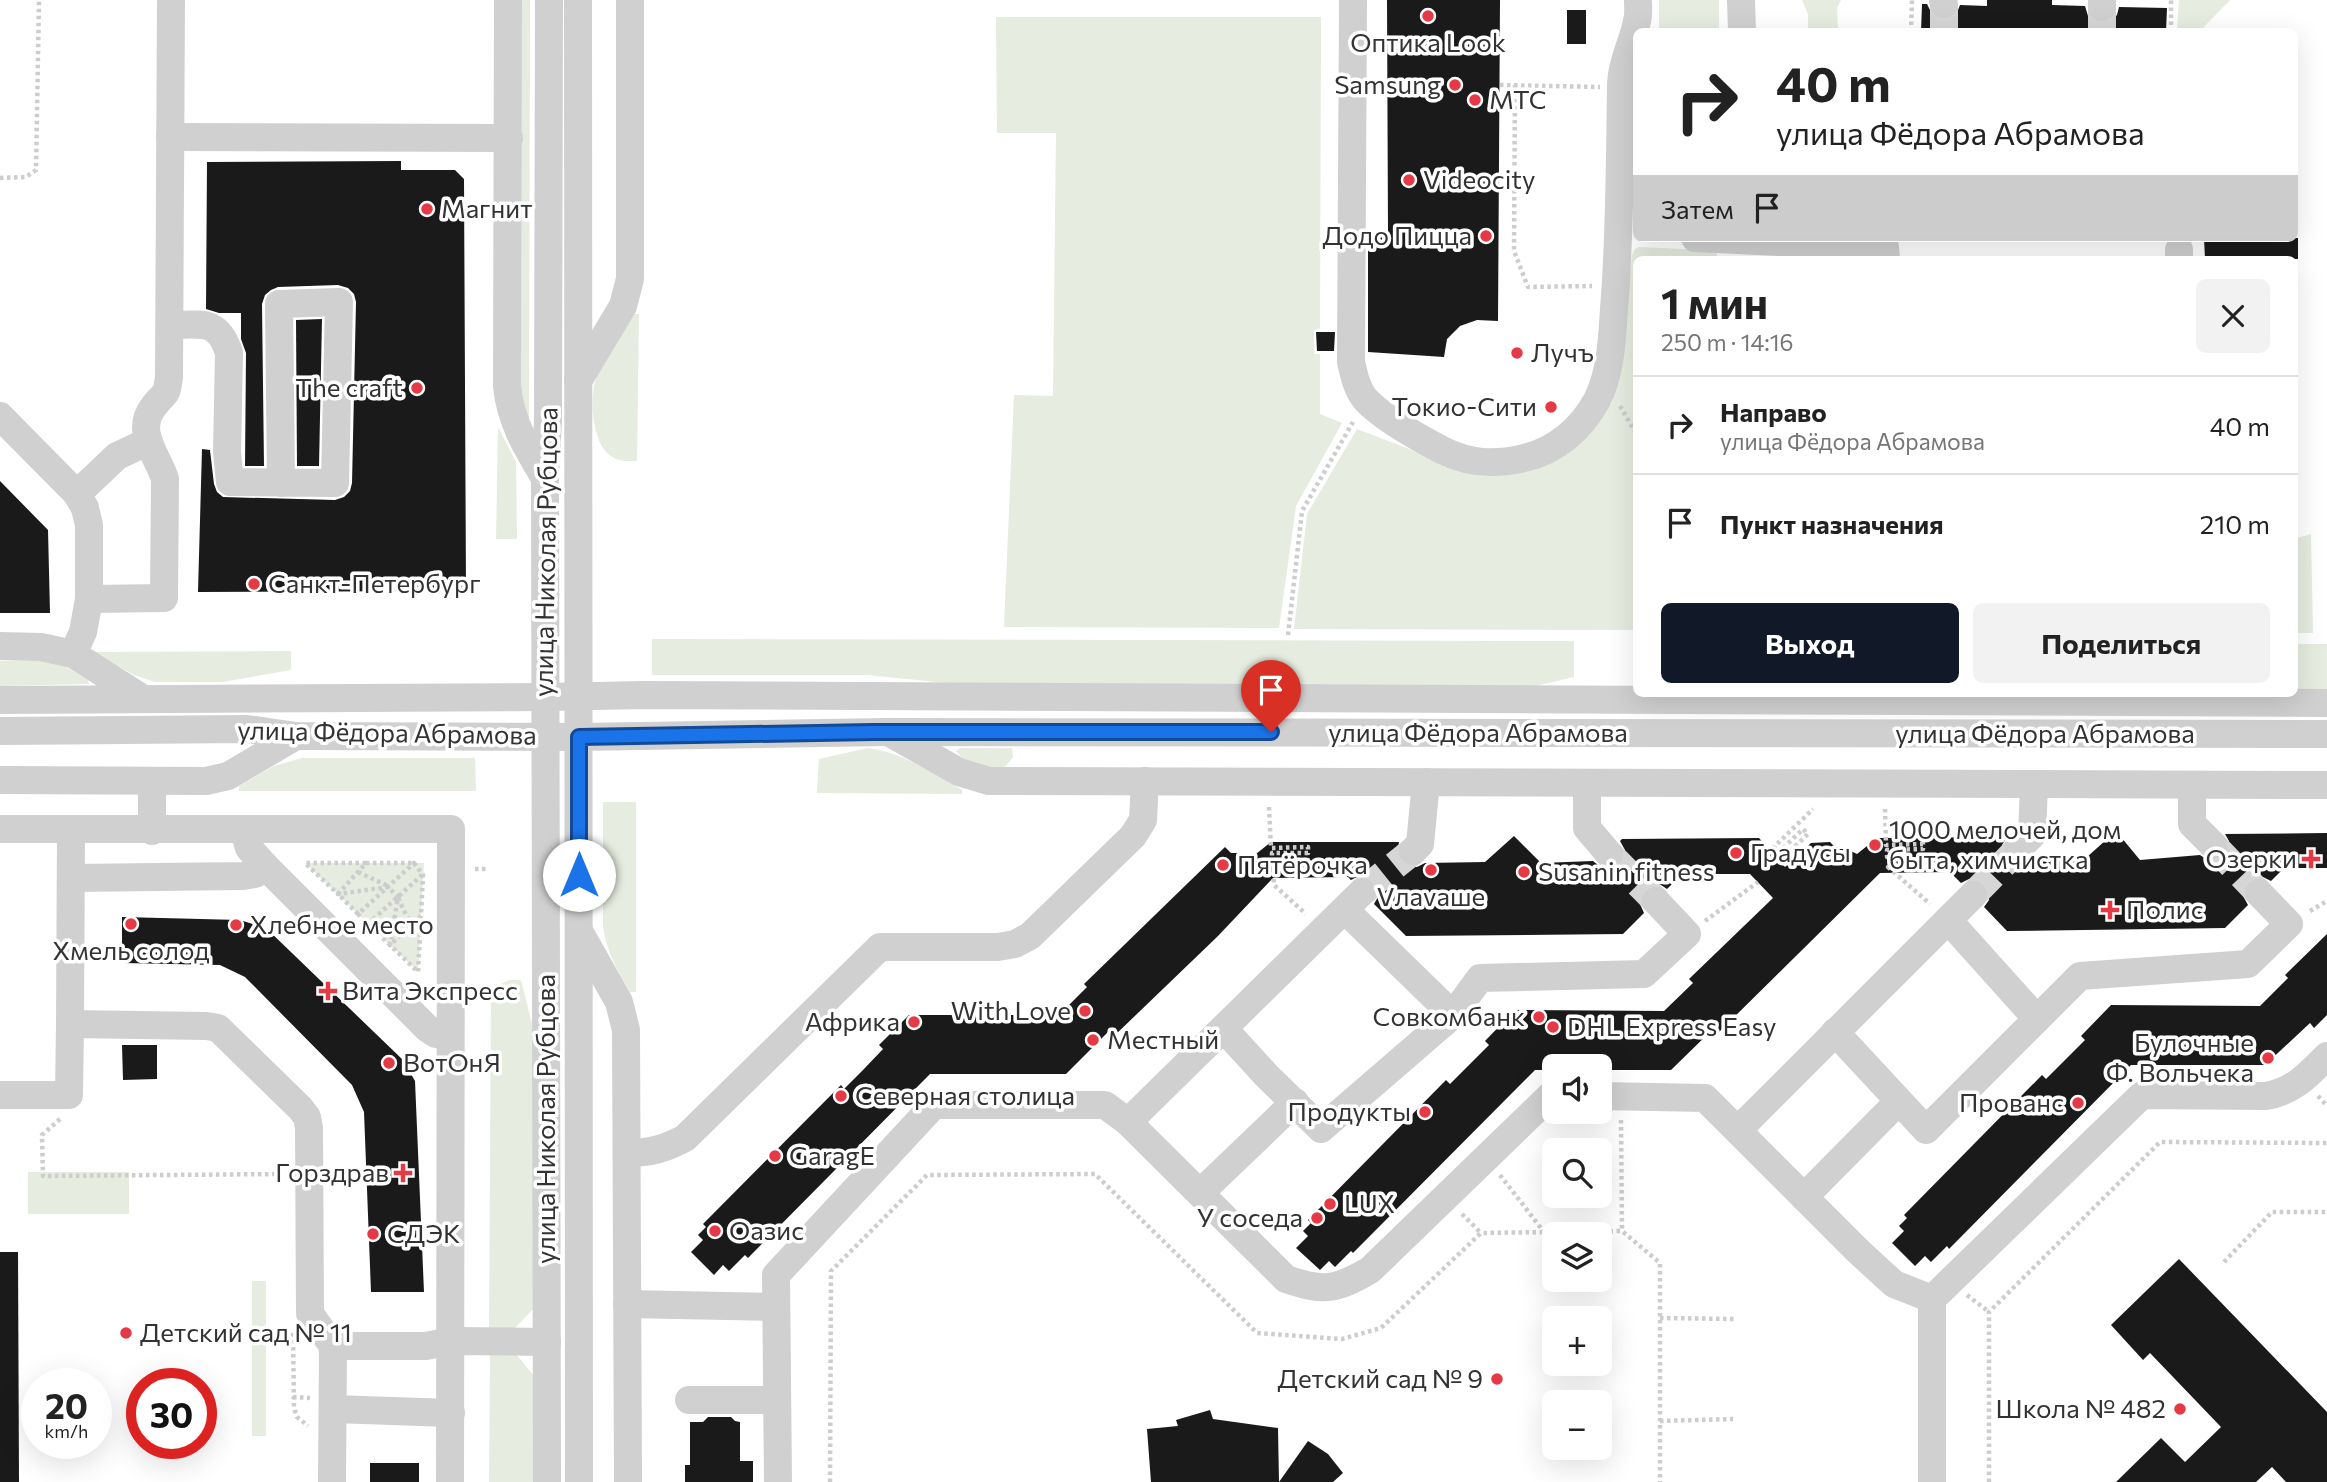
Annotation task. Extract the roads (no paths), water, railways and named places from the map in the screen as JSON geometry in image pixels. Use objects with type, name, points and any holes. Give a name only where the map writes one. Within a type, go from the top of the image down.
[{"type":"street","points":[[89,599],[164,598],[165,479],[159,461],[147,442],[145,421],[154,405],[167,394],[169,377],[171,0]]},
{"type":"street","points":[[508,0],[509,402],[526,446],[545,478]]},
{"type":"street","name":"улица Николая Рубцова","points":[[547,1482],[545,478],[548,421],[549,0]]},
{"type":"street","name":"улица Николая Рубцова","points":[[578,0],[579,1482]]},
{"type":"street","points":[[579,381],[623,306],[630,279],[631,0]]},
{"type":"street","points":[[1353,0],[1351,362],[1355,381],[1366,400],[1385,416],[1441,449],[1461,458],[1485,463],[1508,462],[1551,448],[1571,434],[1598,398],[1611,348],[1615,286],[1628,234],[1621,87],[1622,68],[1633,35]]},
{"type":"street","points":[[1635,28],[1638,0]]},
{"type":"street","points":[[1741,0],[1742,28]]},
{"type":"street","points":[[170,137],[509,138]]},
{"type":"street","points":[[1725,242],[1762,247],[1885,247],[1886,256]]},
{"type":"street","points":[[170,325],[215,328],[224,339],[229,353],[227,452],[230,482],[281,483],[335,483],[339,302],[279,304],[281,483]]},
{"type":"street","points":[[0,416],[77,494],[85,508],[89,525],[89,599],[83,632],[73,654]]},
{"type":"street","points":[[77,494],[117,456],[147,442]]},
{"type":"street","points":[[0,646],[41,647],[73,654],[142,698]]},
{"type":"street","name":"улица Фёдора Абрамова","points":[[0,700],[658,695],[1818,698],[2327,703]]},
{"type":"street","points":[[1818,698],[1818,733]]},
{"type":"street","name":"улица Фёдора Абрамова","points":[[0,731],[247,729],[296,736],[579,737],[887,732],[2327,734]]},
{"type":"street","points":[[887,732],[959,772],[989,780],[2327,785]]},
{"type":"street","points":[[0,780],[206,781],[228,776],[296,736]]},
{"type":"street","points":[[152,781],[152,831]]},
{"type":"street","points":[[627,1153],[646,1153],[667,1148],[685,1138],[880,947],[998,947],[1015,944],[1030,936],[1133,836],[1143,820],[1145,781]]},
{"type":"street","points":[[1413,851],[1420,844],[1426,782]]},
{"type":"street","points":[[1587,783],[1587,828],[1609,854]]},
{"type":"street","points":[[2018,849],[2032,835],[2034,785]]},
{"type":"street","points":[[2192,785],[2192,824],[2213,845]]},
{"type":"street","points":[[0,829],[451,829],[450,1482]]},
{"type":"street","points":[[0,1095],[69,1095],[71,830]]},
{"type":"street","points":[[244,830],[249,848],[265,866],[427,1028],[436,1034],[449,1035]]},
{"type":"street","points":[[71,878],[243,876],[255,874],[265,866]]},
{"type":"street","points":[[1835,1032],[1926,1130],[2080,976],[2248,964],[2289,923],[2259,893]]},
{"type":"street","points":[[1738,1130],[1973,895]]},
{"type":"street","points":[[1128,1122],[1354,901],[1452,1015]]},
{"type":"street","points":[[1224,1029],[1321,1129],[1452,1015],[1480,978],[1644,974],[1687,934],[1656,901]]},
{"type":"street","points":[[1948,920],[2037,1019]]},
{"type":"street","points":[[578,930],[619,1002],[626,1030],[628,1482]]},
{"type":"street","points":[[70,1024],[218,1028],[307,1117],[310,1314],[333,1346],[332,1482]]},
{"type":"street","points":[[1932,1482],[1932,1299],[2142,1095],[2266,1096],[2284,1093],[2303,1080],[2327,1056]]},
{"type":"street","points":[[1612,1096],[1706,1098],[1894,1284],[1932,1299]]},
{"type":"street","points":[[1200,1194],[1295,1102]]},
{"type":"street","points":[[1804,1197],[1898,1102]]},
{"type":"street","points":[[778,1482],[776,1275],[934,1105],[1105,1105],[1128,1122],[1286,1279],[1312,1288],[1343,1286],[1370,1270],[1542,1104]]},
{"type":"street","points":[[627,1304],[776,1307]]},
{"type":"street","points":[[333,1346],[426,1346],[450,1340],[547,1342]]},
{"type":"street","points":[[689,1400],[777,1400]]},
{"type":"street","points":[[333,1409],[451,1413]]},
{"type":"tunnel","points":[[1944,4],[1944,28]]},
{"type":"tunnel","points":[[2102,7],[2102,28]]},
{"type":"tunnel","points":[[2213,845],[2259,893]]},
{"type":"tunnel","points":[[1973,895],[2018,849]]},
{"type":"tunnel","points":[[1362,892],[1413,851]]},
{"type":"tunnel","points":[[1609,854],[1656,901]]},
{"type":"place","name":"Оптика Look","points":[[1428,16]]},
{"type":"place","name":"Samsung","points":[[1455,85]]},
{"type":"place","name":"МТС","points":[[1475,100]]},
{"type":"place","name":"Videocity","points":[[1409,180]]},
{"type":"place","name":"Магнит","points":[[427,209]]},
{"type":"place","name":"Додо Пицца","points":[[1486,236]]},
{"type":"place","name":"Лучъ","points":[[1517,353]]},
{"type":"place","name":"The craft","points":[[417,388]]},
{"type":"place","name":"Токио-Сити","points":[[1551,407]]},
{"type":"place","name":"Санкт-Петербург","points":[[254,584]]},
{"type":"place","name":"1000 мелочей, дом быта, химчистка","points":[[1875,845]]},
{"type":"place","name":"Градусы","points":[[1736,853]]},
{"type":"place","name":"Озерки","points":[[2311,859]]},
{"type":"place","name":"Пятёрочка","points":[[1223,865]]},
{"type":"place","name":"Vлаvаше","points":[[1431,870]]},
{"type":"place","name":"Susanin fitness","points":[[1524,872]]},
{"type":"place","name":"Полис","points":[[2110,910]]},
{"type":"place","name":"Хмель солод","points":[[131,924]]},
{"type":"place","name":"Хлебное место","points":[[236,925]]},
{"type":"place","name":"Вита Экспресс","points":[[328,991]]},
{"type":"place","name":"With Love","points":[[1085,1011]]},
{"type":"place","name":"Совкомбанк","points":[[1539,1017]]},
{"type":"place","name":"Африка","points":[[914,1022]]},
{"type":"place","name":"DHL Express Easy","points":[[1553,1027]]},
{"type":"place","name":"Местный","points":[[1093,1040]]},
{"type":"place","name":"Булочные Ф. Вольчека","points":[[2268,1058]]},
{"type":"place","name":"ВотОнЯ","points":[[389,1063]]},
{"type":"place","name":"Северная столица","points":[[841,1096]]},
{"type":"place","name":"Прованс","points":[[2078,1103]]},
{"type":"place","name":"Продукты","points":[[1425,1112]]},
{"type":"place","name":"GaragE","points":[[775,1156]]},
{"type":"place","name":"Горздрав","points":[[403,1173]]},
{"type":"place","name":"LUX","points":[[1330,1204]]},
{"type":"place","name":"У соседа","points":[[1317,1218]]},
{"type":"place","name":"Оазис","points":[[715,1231]]},
{"type":"place","name":"СДЭК","points":[[373,1234]]},
{"type":"place","name":"Детский сад № 11","points":[[126,1333]]},
{"type":"place","name":"Детский сад № 9","points":[[1497,1379]]},
{"type":"place","name":"Школа № 482","points":[[2180,1409]]}]
